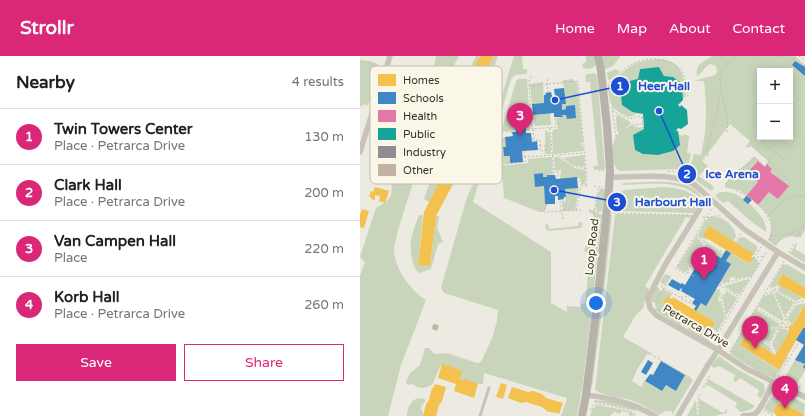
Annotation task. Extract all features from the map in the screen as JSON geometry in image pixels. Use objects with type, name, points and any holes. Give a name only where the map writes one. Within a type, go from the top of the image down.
[{"type":"street","points":[[387,66],[390,56]]},
{"type":"street","name":"Loop Road","points":[[585,414],[599,286],[607,174],[607,126],[598,56]]},
{"type":"street","points":[[360,152],[370,120]]},
{"type":"street","points":[[607,174],[675,177],[686,180],[695,185],[744,229],[805,268]]},
{"type":"street","name":"Petrarca Drive","points":[[709,198],[696,215],[655,283],[648,298],[650,308],[656,314],[684,328],[748,369],[805,397]]},
{"type":"street","points":[[678,416],[778,252]]},
{"type":"street","points":[[743,416],[753,415],[758,411],[773,382]]},
{"type":"street","points":[[586,395],[618,400],[655,416]]},
{"type":"lane","points":[[480,416],[489,388]]},
{"type":"path","points":[[719,56],[729,64]]},
{"type":"path","points":[[708,156],[707,151],[719,102],[721,77],[725,68],[732,60],[739,56]]},
{"type":"path","points":[[780,56],[790,63],[796,56]]},
{"type":"path","points":[[799,56],[805,61]]},
{"type":"path","points":[[607,83],[616,78],[627,67],[641,60],[668,58],[682,70],[686,79],[688,98]]},
{"type":"path","points":[[531,76],[529,86],[533,140],[540,140],[540,156]]},
{"type":"path","points":[[547,79],[548,92]]},
{"type":"path","points":[[529,86],[574,80],[578,81],[587,181],[586,186],[581,186],[576,211]]},
{"type":"path","points":[[720,88],[728,126],[727,132]]},
{"type":"path","points":[[610,104],[616,113],[630,119],[637,116],[643,117],[644,124],[632,125],[616,136]]},
{"type":"path","points":[[613,109],[616,131],[614,143]]},
{"type":"path","points":[[520,110],[531,110]]},
{"type":"path","points":[[614,117],[616,113]]},
{"type":"path","points":[[533,128],[556,127],[555,117]]},
{"type":"path","points":[[550,128],[554,172],[558,172],[558,179]]},
{"type":"path","points":[[502,130],[514,132]]},
{"type":"path","points":[[763,140],[762,141],[783,159],[787,154]]},
{"type":"path","points":[[540,146],[545,146],[545,151],[540,151]]},
{"type":"path","points":[[502,166],[525,164],[524,151]]},
{"type":"path","points":[[768,240],[772,229],[768,216],[739,190],[726,187],[725,185],[737,171],[744,167],[754,157],[764,166],[776,152]]},
{"type":"path","points":[[525,157],[585,153]]},
{"type":"path","points":[[558,156],[573,166],[586,169]]},
{"type":"path","points":[[767,162],[790,181]]},
{"type":"path","points":[[614,166],[618,170],[622,171]]},
{"type":"path","points":[[594,169],[607,174]]},
{"type":"path","points":[[668,171],[675,171],[681,174]]},
{"type":"path","points":[[594,186],[605,187]]},
{"type":"path","points":[[594,210],[599,186]]},
{"type":"path","points":[[768,216],[784,201],[795,195],[805,196]]},
{"type":"path","points":[[563,200],[560,201],[563,220]]},
{"type":"path","points":[[547,204],[544,212],[582,210]]},
{"type":"path","points":[[695,277],[676,268],[712,207]]},
{"type":"path","points":[[589,210],[602,212]]},
{"type":"path","points":[[609,213],[693,215]]},
{"type":"path","points":[[700,216],[706,218],[712,215],[723,217]]},
{"type":"path","points":[[797,237],[805,223]]},
{"type":"path","points":[[770,236],[791,234],[803,227]]},
{"type":"path","points":[[735,242],[741,233]]},
{"type":"path","points":[[695,235],[724,253]]},
{"type":"path","points":[[687,272],[708,238]]},
{"type":"path","points":[[788,253],[794,242]]},
{"type":"path","points":[[762,247],[753,258],[764,256]]},
{"type":"path","points":[[704,336],[710,338],[713,337],[720,330],[767,250]]},
{"type":"path","points":[[758,257],[760,263]]},
{"type":"path","points":[[694,260],[700,263]]},
{"type":"path","points":[[762,370],[731,351],[784,260]]},
{"type":"path","points":[[655,306],[671,276]]},
{"type":"path","points":[[718,285],[752,276]]},
{"type":"path","points":[[655,283],[696,307]]},
{"type":"path","points":[[763,297],[774,290],[778,284]]},
{"type":"path","points":[[718,285],[740,297]]},
{"type":"path","points":[[718,285],[726,320]]},
{"type":"path","points":[[769,286],[796,302],[805,300]]},
{"type":"path","points":[[774,290],[790,327]]},
{"type":"path","points":[[680,297],[690,296]]},
{"type":"path","points":[[689,303],[693,298]]},
{"type":"path","points":[[769,344],[796,302]]},
{"type":"path","points":[[657,308],[674,318]]},
{"type":"path","points":[[756,308],[790,327]]},
{"type":"path","points":[[684,328],[690,320]]},
{"type":"path","points":[[747,338],[750,333],[748,321]]},
{"type":"path","points":[[682,323],[684,328]]},
{"type":"path","points":[[710,326],[713,337],[718,341]]},
{"type":"path","points":[[745,330],[790,327]]},
{"type":"path","points":[[684,328],[690,328]]},
{"type":"path","points":[[743,329],[769,344],[775,355]]},
{"type":"path","points":[[778,377],[800,342]]},
{"type":"path","points":[[729,345],[733,347]]},
{"type":"path","points":[[650,354],[694,380]]},
{"type":"path","points":[[719,366],[723,359]]},
{"type":"path","points":[[767,372],[785,379],[805,391]]},
{"type":"path","points":[[703,388],[710,375]]},
{"type":"path","points":[[781,405],[786,392]]},
{"type":"path","points":[[698,416],[698,402],[700,394]]},
{"type":"path","points":[[771,395],[782,402]]},
{"type":"path","points":[[585,414],[592,406],[597,404],[621,408],[636,413]]},
{"type":"path","points":[[762,409],[773,416],[775,414]]},
{"type":"green space","points":[[436,56],[459,56],[454,66],[433,66]]},
{"type":"green space","points":[[476,56],[480,56],[475,66],[471,66]]},
{"type":"green space","points":[[494,56],[498,56],[494,66],[489,66]]},
{"type":"green space","points":[[514,56],[522,56],[523,69],[527,69],[527,72],[526,74],[515,75],[511,79],[502,110],[502,95]]},
{"type":"green space","points":[[586,56],[594,56],[596,64],[593,68],[583,68],[582,64],[586,62]]},
{"type":"green space","points":[[602,56],[620,57],[613,66],[604,70]]},
{"type":"green space","points":[[712,56],[794,56],[805,65],[805,230],[801,237],[793,236],[784,238],[776,246],[768,240],[771,230],[770,221],[766,213],[758,205],[769,192],[788,186],[770,172],[772,169],[767,164],[768,161],[751,146],[747,148],[746,146],[750,141],[730,124],[702,161],[708,166],[699,176],[713,186],[714,189],[711,191],[687,176],[694,154],[701,155],[705,127],[706,100],[704,81],[697,80],[715,75],[717,72],[716,66],[710,64],[697,76],[698,68],[703,62]]},
{"type":"green space","points":[[659,59],[667,60],[673,63],[681,71],[685,82],[686,97],[683,98],[682,82],[673,77],[664,76],[659,67],[640,69],[638,79],[629,81],[620,89],[622,105],[631,112],[638,113],[629,117],[614,108],[610,101],[608,84],[628,68],[639,62]]},
{"type":"green space","points":[[360,60],[370,61],[378,64],[378,66],[370,66],[370,102],[367,106],[364,104],[360,107]]},
{"type":"green space","points":[[616,69],[620,72],[615,78],[608,80],[607,72]]},
{"type":"green space","points":[[595,73],[597,75],[605,169],[603,170],[594,169],[593,166],[598,166],[590,82],[586,82],[585,76],[587,74]]},
{"type":"green space","points":[[519,79],[527,79],[529,108],[514,111],[516,130],[504,131],[502,129],[516,81]]},
{"type":"green space","points":[[573,79],[577,82],[583,142],[581,143],[584,151],[553,154],[552,133],[554,129],[558,129],[556,118],[566,115],[567,119],[576,118],[575,105],[566,106],[566,109],[562,110],[562,104],[566,104],[563,80]]},
{"type":"green space","points":[[543,82],[544,103],[532,104],[530,84]]},
{"type":"green space","points":[[528,112],[530,131],[526,131],[525,113]]},
{"type":"green space","points":[[550,113],[551,125],[535,126],[533,115]]},
{"type":"green space","points":[[617,115],[629,121],[631,124],[619,133],[617,131]]},
{"type":"green space","points":[[632,125],[639,128],[644,126],[644,129],[633,135],[635,150],[647,154],[664,153],[675,149],[679,145],[678,134],[689,136],[687,153],[691,154],[686,173],[675,169],[622,171],[618,169],[612,156],[614,140],[618,134]]},
{"type":"green space","points":[[545,130],[550,133],[551,154],[545,154]]},
{"type":"green space","points":[[505,137],[506,147],[503,147],[504,156],[510,156],[511,163],[523,163],[502,165],[502,139]]},
{"type":"green space","points":[[584,155],[585,167],[573,165],[563,158]]},
{"type":"green space","points":[[552,157],[553,174],[543,177],[543,173],[534,174],[535,187],[544,186],[545,204],[547,204],[544,212],[540,212],[504,198],[502,166],[525,164],[528,163],[528,159]]},
{"type":"green space","points":[[554,157],[558,157],[575,168],[585,170],[585,184],[581,185],[580,178],[560,179],[561,170],[555,171]]},
{"type":"green space","points":[[754,157],[759,160],[747,173],[758,182],[747,195],[739,190],[726,187],[726,182]]},
{"type":"green space","points":[[665,182],[677,183],[695,190],[701,196],[700,198],[683,187],[673,185],[653,183],[622,185],[623,183]]},
{"type":"green space","points":[[392,184],[413,184],[398,230],[394,255],[396,263],[404,278],[420,296],[426,300],[401,365],[388,416],[360,416],[360,276],[365,262],[360,257],[376,208],[390,198]]},
{"type":"green space","points":[[429,184],[439,184],[429,202],[424,199]]},
{"type":"green space","points":[[473,184],[478,184],[473,202],[551,252],[551,303],[567,312],[567,306],[581,307],[581,304],[585,303],[590,255],[584,251],[586,245],[590,246],[593,239],[594,230],[593,214],[589,212],[594,211],[602,215],[582,389],[577,416],[561,416],[567,398],[484,373],[483,384],[470,384],[461,380],[460,370],[441,365],[432,385],[423,388],[417,387],[413,384],[408,385],[406,382],[410,373],[420,365],[425,348],[429,348],[434,354],[447,353],[477,363],[481,362],[492,338],[497,321],[498,310],[444,293],[441,288],[467,197]]},
{"type":"green space","points":[[579,187],[575,210],[563,211],[562,202],[566,201],[565,189]]},
{"type":"green space","points":[[663,187],[684,190],[701,201],[694,213],[616,211],[617,199],[624,190]]},
{"type":"green space","points":[[601,188],[605,190],[602,210],[600,212],[596,210],[596,204],[597,196]]},
{"type":"green space","points":[[720,192],[729,192],[745,200],[756,210],[764,221],[766,232],[753,223],[728,201],[723,203],[716,197],[716,195]]},
{"type":"green space","points":[[610,214],[612,215],[604,292],[601,292]]},
{"type":"green space","points":[[616,214],[693,215],[691,218],[686,217],[645,286],[649,289],[643,308],[635,316],[623,337],[651,353],[650,355],[647,354],[632,381],[641,387],[644,381],[662,391],[666,385],[676,391],[685,375],[693,380],[672,415],[672,411],[665,411],[659,415],[631,400],[608,395],[595,390]]},
{"type":"green space","points":[[419,215],[423,215],[418,265],[430,266],[436,216],[439,216],[437,228],[443,242],[438,244],[431,269],[419,273],[415,269],[413,263],[411,247],[412,237]]},
{"type":"green space","points":[[710,217],[723,219],[733,228],[736,236],[733,241],[704,239],[697,236],[705,221]]},
{"type":"green space","points":[[579,222],[583,223],[581,228],[548,231],[545,225],[548,224],[549,229],[578,226]]},
{"type":"green space","points":[[696,237],[703,243],[686,272],[684,272],[677,267]]},
{"type":"green space","points":[[744,237],[757,246],[754,254],[736,243],[739,238]]},
{"type":"green space","points":[[706,243],[723,254],[720,258],[706,250],[699,261],[697,259]]},
{"type":"green space","points":[[796,243],[795,249],[805,255],[805,263],[790,254]]},
{"type":"green space","points":[[731,253],[747,263],[749,261],[751,263],[754,258],[757,259],[759,264],[752,276],[735,279],[734,277],[729,278],[730,281],[723,283],[720,282],[731,265],[726,261]]},
{"type":"green space","points":[[783,264],[786,264],[805,275],[805,288],[783,274],[775,287],[773,288],[770,286]]},
{"type":"green space","points":[[665,274],[671,276],[665,285],[660,282]]},
{"type":"green space","points":[[748,279],[749,280],[738,295],[724,286]]},
{"type":"green space","points":[[780,285],[802,298],[796,301],[778,291]]},
{"type":"green space","points":[[657,286],[661,292],[663,289],[672,294],[670,298],[667,296],[663,303],[708,330],[709,332],[704,336],[711,342],[706,341],[653,309],[657,308],[655,306],[656,302],[650,302],[651,296]]},
{"type":"green space","points":[[716,289],[719,291],[719,302],[721,302],[725,318],[717,332],[712,328],[715,324],[713,321],[696,311],[701,303]]},
{"type":"green space","points":[[726,291],[737,299],[726,316],[722,295],[725,294]]},
{"type":"green space","points":[[776,292],[794,303],[785,316],[775,293]]},
{"type":"green space","points":[[773,293],[784,319],[782,321],[758,306],[763,297]]},
{"type":"green space","points":[[601,295],[604,295],[592,387],[590,385]]},
{"type":"green space","points":[[805,303],[793,325],[787,319],[796,305]]},
{"type":"green space","points":[[755,309],[780,324],[779,327],[751,329],[749,320]]},
{"type":"green space","points":[[777,329],[770,342],[752,331]]},
{"type":"green space","points":[[780,329],[786,329],[789,332],[777,352],[775,351],[772,343]]},
{"type":"green space","points":[[741,333],[747,333],[740,345],[778,370],[787,356],[788,357],[776,376],[777,379],[760,373],[730,354]]},
{"type":"green space","points":[[750,335],[769,346],[772,353],[748,338]]},
{"type":"green space","points":[[719,356],[737,369],[764,384],[765,391],[761,398],[757,396],[759,390],[740,378],[736,382],[733,381],[735,375],[719,366],[714,368],[711,365]]},
{"type":"green space","points":[[795,360],[805,364],[803,367],[805,371],[796,385],[791,386],[784,382],[787,381],[785,377]]},
{"type":"green space","points":[[709,379],[755,406],[750,410],[741,412],[735,407],[737,403],[708,385],[704,388]]},
{"type":"green space","points":[[775,389],[785,393],[782,400],[772,395]]},
{"type":"green space","points":[[787,394],[805,404],[804,415],[783,402]]},
{"type":"green space","points":[[771,397],[779,402],[772,414],[764,408]]},
{"type":"green space","points":[[418,398],[425,399],[425,402],[421,408],[424,416],[407,416],[410,405]]},
{"type":"green space","points":[[699,399],[723,413],[727,409],[727,413],[714,416],[699,416]]},
{"type":"green space","points":[[595,400],[623,404],[633,408],[636,411],[603,403],[595,403]]},
{"type":"green space","points":[[696,400],[697,416],[687,416]]},
{"type":"green space","points":[[598,405],[619,409],[636,415],[629,416],[629,413],[622,411],[620,414],[614,412],[610,416],[590,416],[592,409]]},
{"type":"shaded area","points":[[785,316],[791,324],[788,331],[786,329],[777,329]]},
{"type":"shaded area","points":[[688,319],[690,320],[688,330],[680,325]]},
{"type":"building: Homes","points":[[480,56],[494,56],[489,66],[475,66]]},
{"type":"building: Homes","points":[[438,184],[453,184],[436,216],[430,266],[418,265],[424,212]]},
{"type":"building: Homes","points":[[375,187],[389,191],[385,203],[379,201],[380,196],[375,195],[375,200],[369,197],[371,191],[373,192]]},
{"type":"building: Homes","points":[[362,209],[369,211],[364,228],[360,227],[360,215]]},
{"type":"building: Homes","points":[[709,226],[754,254],[751,257],[754,258],[751,263],[749,261],[748,263],[703,236]]},
{"type":"building: Homes","points":[[783,274],[805,288],[805,299],[777,284]]},
{"type":"building: Homes","points":[[667,296],[672,299],[673,297],[713,321],[715,324],[712,328],[710,326],[708,330],[663,303]]},
{"type":"building: Homes","points":[[805,304],[805,325],[779,370],[740,345],[745,336],[775,355],[789,332],[788,331],[791,324],[793,325]]},
{"type":"building: Homes","points":[[442,364],[462,371],[460,379],[478,384],[474,398],[454,391],[456,384],[438,378]]},
{"type":"building: Homes","points":[[501,383],[507,385],[503,399],[496,397]]},
{"type":"building: Homes","points":[[435,384],[446,387],[442,401],[439,405],[436,416],[423,416],[432,388]]},
{"type":"building: Homes","points":[[512,387],[528,392],[533,391],[542,394],[546,398],[563,403],[559,414],[546,411],[542,407],[526,402],[521,403],[508,398]]},
{"type":"building: Homes","points":[[778,403],[783,405],[784,403],[804,416],[777,416],[773,412]]},
{"type":"building: Schools","points":[[795,61],[805,67],[805,76],[792,65]]},
{"type":"building: Schools","points":[[564,88],[566,104],[562,104],[562,110],[566,109],[566,106],[575,105],[576,118],[567,119],[566,115],[562,115],[563,117],[554,117],[554,113],[533,115],[532,104],[544,103],[545,93],[551,92],[552,96],[555,96],[554,89]]},
{"type":"building: Schools","points":[[525,110],[526,133],[531,133],[532,142],[537,141],[538,150],[522,151],[523,162],[510,163],[510,156],[504,156],[503,147],[506,147],[505,137],[513,136],[512,132],[516,132],[514,111]]},
{"type":"building: Schools","points":[[543,173],[543,177],[547,177],[547,175],[555,175],[556,179],[577,177],[578,188],[565,189],[566,197],[564,197],[564,199],[558,200],[558,196],[555,196],[555,204],[545,204],[544,186],[535,187],[534,174]]},
{"type":"building: Schools","points":[[747,195],[752,200],[748,204],[743,200]]},
{"type":"building: Schools","points":[[706,250],[721,258],[726,250],[731,253],[726,261],[731,264],[706,306],[701,303],[696,311],[694,309],[696,306],[692,303],[695,299],[681,291],[681,288],[679,291],[668,285],[672,279],[685,285]]},
{"type":"building: Schools","points":[[804,327],[805,364],[795,360],[804,345],[796,340]]},
{"type":"building: Schools","points":[[648,360],[653,363],[646,375],[641,372]]},
{"type":"building: Schools","points":[[661,361],[685,375],[676,391],[666,385],[662,391],[645,381],[650,374],[653,375]]},
{"type":"building: Health","points":[[758,161],[765,167],[767,164],[772,169],[770,172],[789,186],[778,199],[769,192],[758,205],[747,195],[758,182],[747,173]]},
{"type":"building: Public","points":[[659,67],[664,76],[673,77],[682,83],[683,100],[678,105],[680,107],[681,105],[687,110],[688,124],[681,129],[678,128],[676,131],[678,131],[680,145],[673,151],[658,155],[643,154],[635,150],[633,135],[644,129],[643,114],[632,112],[622,105],[620,89],[629,81],[638,79],[640,69]]},
{"type":"building: Other","points":[[433,324],[439,325],[437,331],[432,329]]},
{"type":"place","name":"Heer Hall","points":[[555,100]]},
{"type":"place","name":"Ice Arena","points":[[659,111]]},
{"type":"place","name":"Van Campen Hall","points":[[520,136]]},
{"type":"place","name":"Harbourt Hall","points":[[554,190]]},
{"type":"place","name":"Twin Towers Center","points":[[704,280]]},
{"type":"place","name":"Clark Hall","points":[[755,349]]},
{"type":"place","name":"Korb Hall","points":[[785,409]]}]
